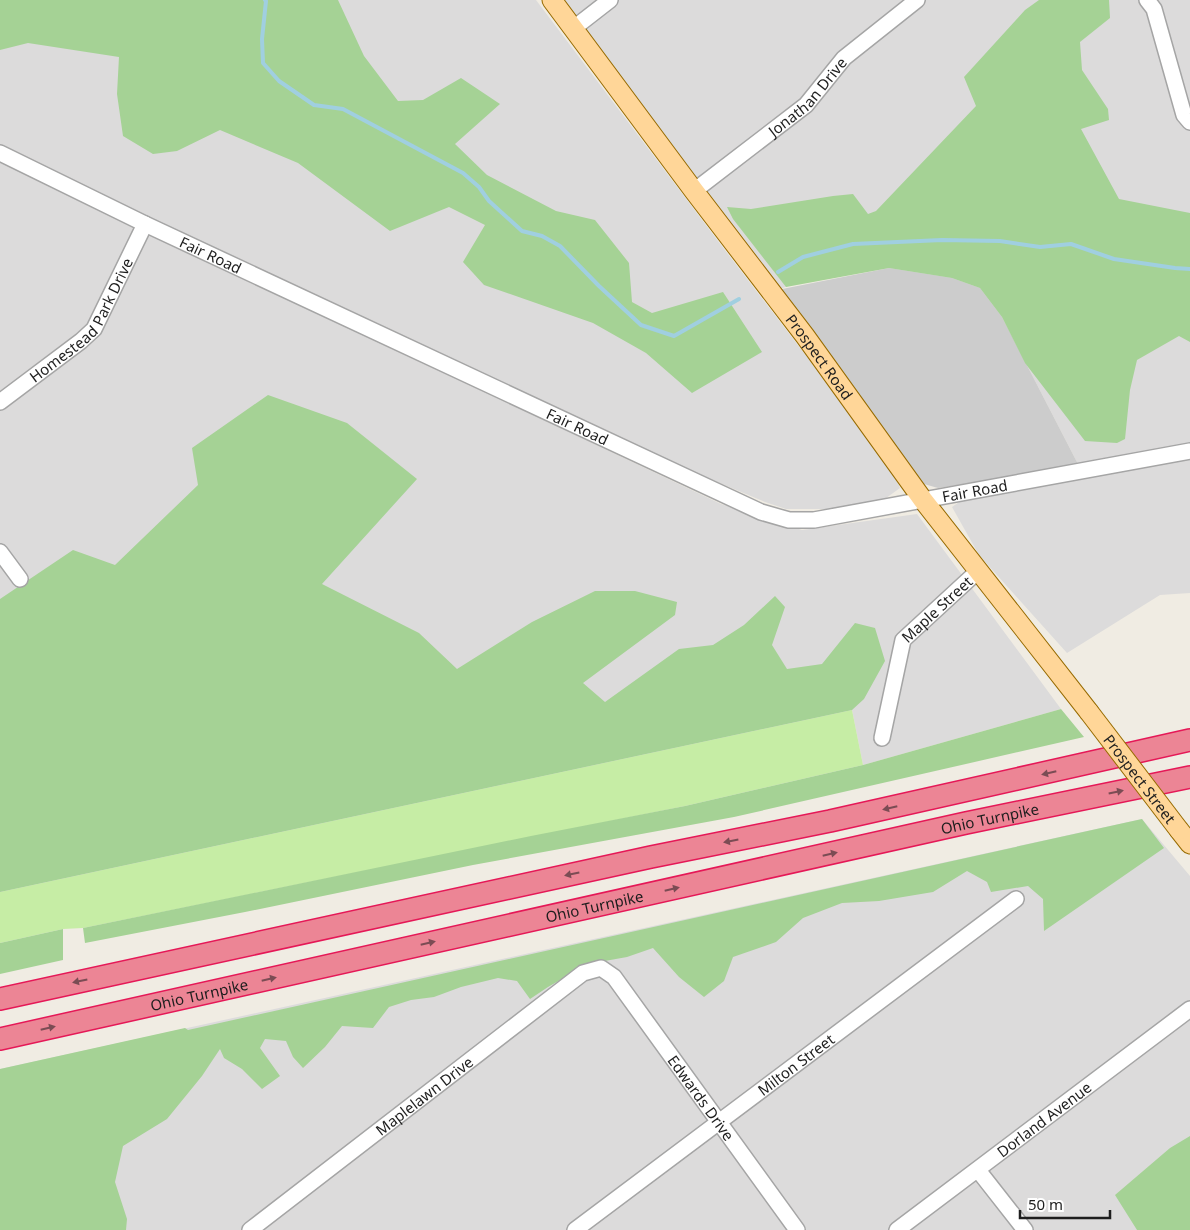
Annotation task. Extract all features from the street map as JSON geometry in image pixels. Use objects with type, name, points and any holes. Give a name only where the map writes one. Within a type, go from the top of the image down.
[{"type":"highway","points":[[0,999],[651,857],[830,821],[1190,740]]},
{"type":"highway","name":"Ohio Turnpike","points":[[0,1039],[956,826],[1190,777]]},
{"type":"main road","name":"Prospect Road","points":[[552,0],[805,336],[923,500],[1089,712]]},
{"type":"main road","name":"Prospect Street","points":[[1089,712],[1185,837]]},
{"type":"street","points":[[574,28],[610,0]]},
{"type":"street","name":"Jonathan Drive","points":[[694,191],[806,105],[844,58],[917,0]]},
{"type":"street","points":[[1147,0],[1154,9],[1184,115],[1190,122]]},
{"type":"street","name":"Fair Road","points":[[0,153],[145,224],[761,512],[789,520],[814,520],[1190,450]]},
{"type":"street","name":"Homestead Park Drive","points":[[0,402],[81,341],[94,329],[145,224]]},
{"type":"street","points":[[0,552],[20,579]]},
{"type":"street","name":"Maple Street","points":[[882,738],[903,640],[978,571]]},
{"type":"street","name":"Milton Street","points":[[575,1230],[1016,899]]},
{"type":"street","name":"Edwards Drive","points":[[601,968],[614,977],[797,1230]]},
{"type":"street","name":"Maplelawn Drive","points":[[250,1230],[583,973],[601,968]]},
{"type":"street","name":"Dorland Avenue","points":[[896,1230],[1190,1010]]},
{"type":"street","points":[[978,1170],[1025,1230]]},
{"type":"shaded area","points":[[0,0],[536,0],[850,413],[894,473],[900,488],[882,501],[849,509],[786,509],[765,502],[674,464],[0,147]]},
{"type":"shaded area","points":[[559,0],[1190,0],[1190,445],[1079,466],[1002,317],[889,268],[794,284],[777,290]]},
{"type":"shaded area","points":[[0,162],[721,504],[802,530],[917,514],[1061,709],[863,765],[852,710],[0,892]]},
{"type":"shaded area","points":[[889,268],[952,278],[980,288],[1002,317],[1079,466],[938,488],[924,484],[833,361],[777,290]]},
{"type":"shaded area","points":[[1190,457],[1190,593],[1160,595],[1067,653],[979,555],[952,507],[965,498]]},
{"type":"shaded area","points":[[1142,819],[1190,876],[1190,1230],[0,1230],[0,1069]]},
{"type":"green space","points":[[0,0],[338,0],[364,56],[398,101],[423,100],[461,78],[500,104],[455,144],[487,175],[556,211],[595,220],[629,263],[632,302],[652,313],[723,292],[762,352],[692,393],[646,353],[593,323],[484,285],[463,262],[485,225],[449,207],[390,231],[298,163],[220,130],[177,151],[153,154],[123,136],[117,94],[119,57],[28,43],[0,50]]},
{"type":"green space","points":[[1039,0],[1109,0],[1110,18],[1080,42],[1082,70],[1108,109],[1109,120],[1081,129],[1119,199],[1190,213],[1190,342],[1179,336],[1137,360],[1130,390],[1125,439],[1117,443],[1085,441],[1025,363],[1002,317],[980,288],[952,278],[889,268],[786,287],[733,219],[727,207],[751,209],[853,194],[868,214],[876,211],[976,106],[964,77],[1025,10]]},
{"type":"green space","points":[[268,395],[347,423],[417,479],[322,584],[419,633],[457,669],[532,622],[595,591],[635,591],[677,602],[675,615],[583,683],[605,702],[679,649],[713,645],[744,625],[775,596],[785,607],[772,645],[787,669],[822,664],[855,623],[875,628],[885,661],[864,699],[852,710],[0,892],[0,599],[73,550],[115,565],[198,485],[192,448]]},
{"type":"green space","points":[[1061,709],[1084,737],[734,817],[473,865],[85,943],[83,928],[685,806],[863,765]]},
{"type":"green space","points":[[852,710],[863,765],[685,806],[83,928],[63,929],[0,943],[0,892]]},
{"type":"green space","points":[[1142,819],[1164,848],[1044,931],[1043,899],[1028,886],[991,892],[987,882],[967,871],[933,892],[879,901],[842,903],[803,918],[776,942],[733,957],[724,981],[704,997],[679,977],[653,948],[627,957],[588,964],[530,999],[517,981],[498,978],[461,987],[434,997],[411,1000],[389,1007],[373,1028],[342,1026],[325,1047],[303,1068],[293,1057],[286,1041],[265,1039],[260,1048],[280,1076],[262,1089],[242,1069],[224,1058],[220,1049],[202,1076],[167,1119],[123,1146],[115,1182],[127,1219],[126,1230],[0,1230],[0,1069],[185,1028],[188,1030]]},
{"type":"green space","points":[[63,929],[63,960],[0,974],[0,943]]},
{"type":"green space","points":[[1190,1136],[1190,1230],[1137,1230],[1115,1195],[1170,1148]]},
{"type":"waterway","points":[[265,0],[262,39],[263,63],[279,81],[314,105],[343,109],[463,173],[479,187],[489,201],[522,231],[542,236],[560,246],[641,325],[674,336],[739,299]]},
{"type":"waterway","points":[[778,272],[803,257],[853,244],[942,240],[1000,241],[1040,247],[1071,244],[1114,259],[1190,269]]}]
